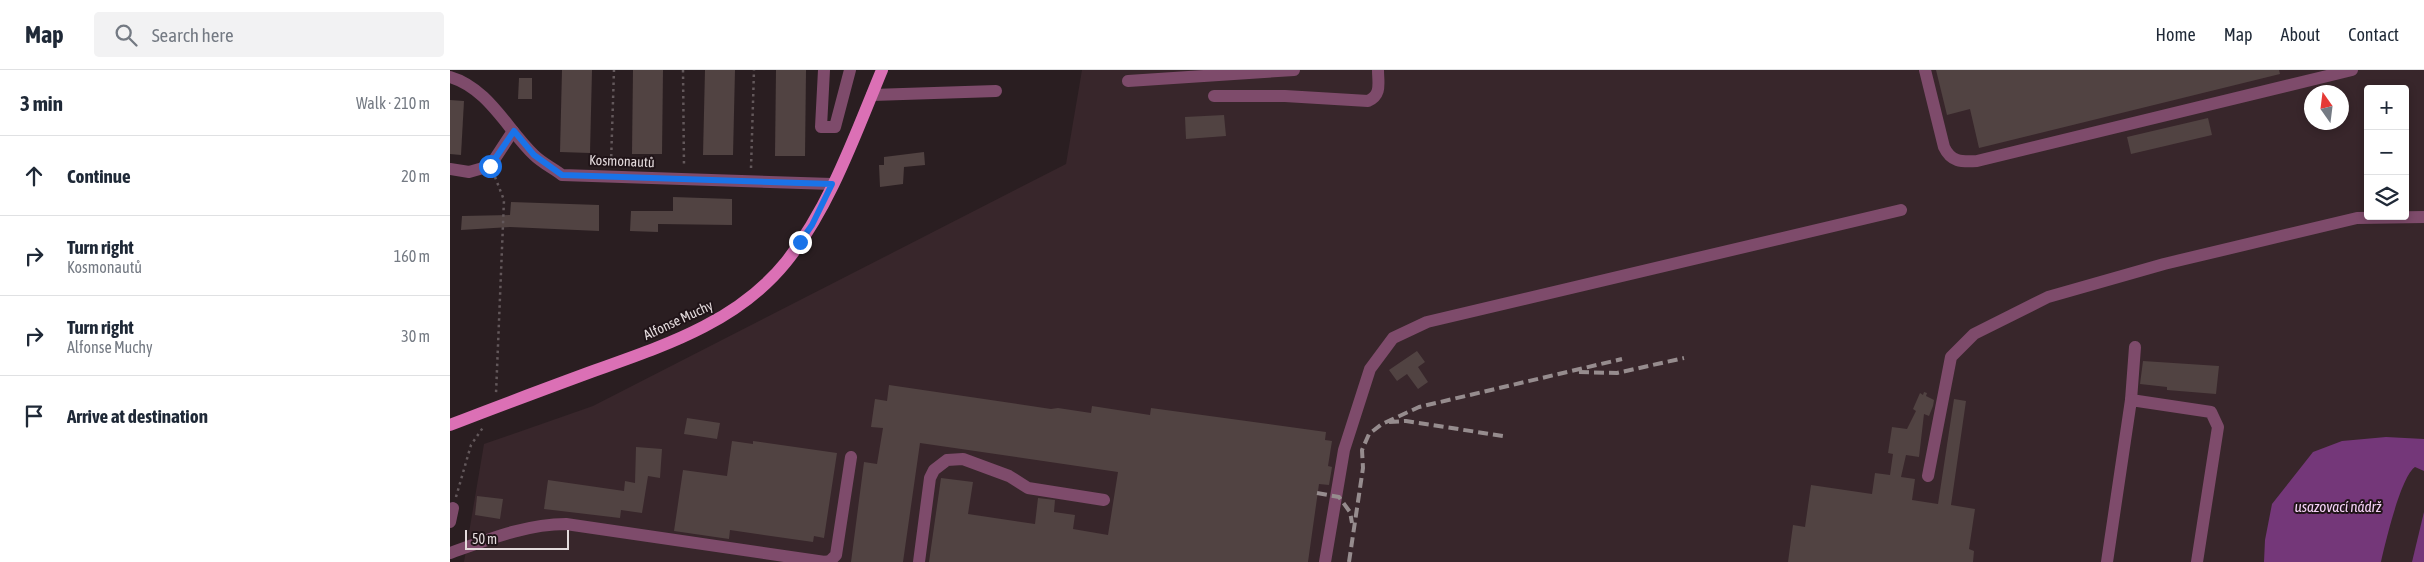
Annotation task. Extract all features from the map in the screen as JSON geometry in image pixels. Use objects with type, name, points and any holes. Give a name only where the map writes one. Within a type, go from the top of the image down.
[{"type":"main road","name":"Alfonse Muchy","points":[[450,425],[697,332],[740,306],[762,288],[786,262],[812,225],[882,70]]},
{"type":"street","points":[[824,70],[821,127],[835,127],[850,70]]},
{"type":"street","points":[[1128,81],[1234,72],[1294,70]]},
{"type":"street","points":[[1214,96],[1285,96],[1368,101],[1375,98],[1379,92],[1378,70]]},
{"type":"street","points":[[1925,70],[1944,147],[1948,157],[1958,162],[1977,161],[2352,70]]},
{"type":"street","name":"Kosmonautů","points":[[450,76],[459,79],[489,102],[534,155],[562,175],[832,184]]},
{"type":"street","points":[[872,95],[996,91]]},
{"type":"street","points":[[450,169],[469,172],[490,166],[514,131]]},
{"type":"street","points":[[1325,562],[1344,450],[1370,369],[1393,338],[1427,322],[1901,210]]},
{"type":"street","points":[[1928,476],[1951,357],[1974,334],[2048,297],[2164,264],[2357,218],[2424,217]]},
{"type":"street","points":[[2107,562],[2131,400],[2135,347]]},
{"type":"street","points":[[2131,400],[2211,412],[2218,426],[2197,562]]},
{"type":"street","points":[[450,553],[543,525],[566,524],[807,561],[830,561],[836,555],[852,457]]},
{"type":"street","points":[[919,562],[930,478],[934,470],[947,460],[963,459],[1009,476],[1021,485],[1036,490],[1104,500]]},
{"type":"street","points":[[450,522],[453,508]]},
{"type":"path","points":[[611,176],[614,70]]},
{"type":"path","points":[[683,70],[684,178]]},
{"type":"path","points":[[751,180],[754,70]]},
{"type":"path","points":[[490,166],[504,200],[496,397],[499,406]]},
{"type":"path","points":[[453,508],[471,445],[485,424]]},
{"type":"shaded area","points":[[1082,70],[2424,70],[2424,562],[464,562],[484,444],[593,406],[1066,164]]},
{"type":"water","name":"usazovací nádrž","points":[[2386,437],[2424,439],[2424,471],[2415,467],[2404,483],[2394,511],[2381,562],[2264,562],[2265,540],[2272,504],[2313,452],[2342,441]]},
{"type":"water","name":"usazovací nádrž","points":[[2424,512],[2424,562],[2412,562]]},
{"type":"building","points":[[562,70],[592,70],[590,153],[560,152]]},
{"type":"building","points":[[633,70],[663,70],[662,154],[632,154]]},
{"type":"building","points":[[705,70],[735,70],[733,155],[703,155]]},
{"type":"building","points":[[776,70],[806,70],[805,156],[775,156]]},
{"type":"building","points":[[1936,70],[2279,70],[2280,74],[1979,148],[1970,109],[1947,115]]},
{"type":"building","points":[[519,78],[532,78],[532,99],[518,99]]},
{"type":"building","points":[[450,100],[464,101],[461,155],[450,154]]},
{"type":"building","points":[[1224,115],[1226,136],[1186,139],[1185,117]]},
{"type":"building","points":[[2208,118],[2212,135],[2131,154],[2127,137]]},
{"type":"building","points":[[924,152],[925,165],[904,167],[903,184],[880,187],[879,165],[884,165],[884,157]]},
{"type":"building","points":[[673,197],[732,199],[732,225],[658,224],[658,232],[630,231],[631,211],[673,211]]},
{"type":"building","points":[[511,202],[599,205],[599,231],[510,227],[461,230],[462,216],[510,215]]},
{"type":"building","points":[[1417,351],[1425,362],[1418,367],[1428,382],[1418,389],[1407,374],[1397,381],[1389,370]]},
{"type":"building","points":[[2143,361],[2219,366],[2216,394],[2167,390],[2167,387],[2140,384]]},
{"type":"building","points":[[889,385],[1051,409],[1058,408],[1091,413],[1092,406],[1150,415],[1151,408],[1326,432],[1325,440],[1332,441],[1328,466],[1332,467],[1329,485],[1319,484],[1308,562],[929,562],[941,478],[973,482],[968,514],[1035,524],[1038,498],[1055,500],[1054,512],[1075,515],[1073,529],[1108,535],[1118,472],[920,443],[903,562],[851,562],[864,462],[877,464],[883,428],[871,427],[875,399],[887,401]]},
{"type":"building","points":[[1924,392],[1927,393],[1926,396],[1934,400],[1933,406],[1929,416],[1924,414],[1919,457],[1906,455],[1901,477],[1915,479],[1912,500],[1938,504],[1954,399],[1966,401],[1951,505],[1975,509],[1969,549],[1974,551],[1973,562],[1788,562],[1793,525],[1805,527],[1811,485],[1872,494],[1875,473],[1890,475],[1893,454],[1888,453],[1892,427],[1907,429],[1916,411],[1913,409],[1920,393],[1923,395]]},
{"type":"building","points":[[687,418],[720,423],[717,439],[684,434]]},
{"type":"building","points":[[732,441],[753,444],[753,441],[837,453],[824,538],[814,536],[813,542],[730,530],[729,539],[674,531],[683,470],[727,476]]},
{"type":"building","points":[[636,447],[662,449],[660,478],[648,476],[642,513],[621,510],[620,518],[544,509],[548,480],[624,491],[625,481],[635,483]]},
{"type":"building","points":[[477,496],[503,499],[500,519],[475,515]]},
{"type":"railway","points":[[1579,372],[1617,373],[1684,358]]},
{"type":"railway","points":[[1349,562],[1363,468],[1362,450],[1369,434],[1382,424],[1419,407],[1622,359]]},
{"type":"railway","points":[[1389,422],[1406,421],[1503,436]]},
{"type":"railway","points":[[1317,493],[1339,497],[1350,512],[1352,523]]},
{"type":"route","points":[[490,166],[514,131],[534,155],[562,175],[832,184],[812,225],[800,242]]}]
